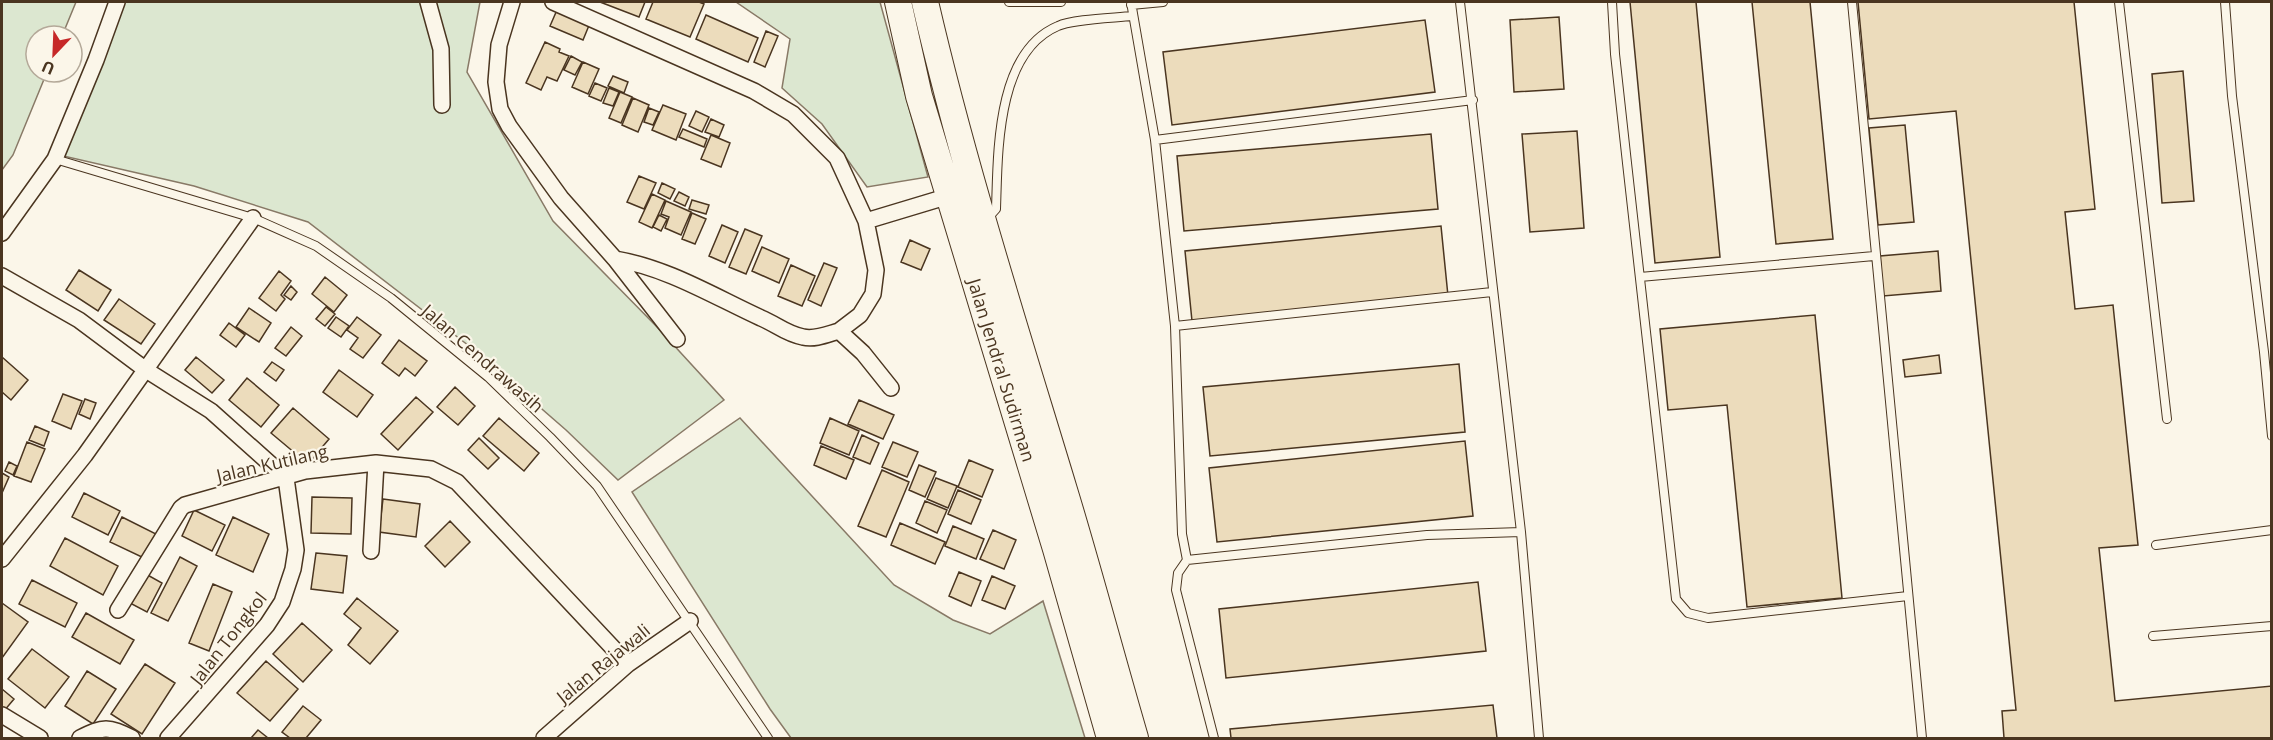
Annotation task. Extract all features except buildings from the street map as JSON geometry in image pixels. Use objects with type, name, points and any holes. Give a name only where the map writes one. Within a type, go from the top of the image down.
[{"type":"highway","name":"Jalan Jendral Sudirman","points":[[898,2],[919,96],[1060,560],[1110,738]]},
{"type":"highway","name":"Jalan Jendral Sudirman","points":[[925,2],[943,80],[984,224],[1065,493],[1135,738]]},
{"type":"street","points":[[2,233],[55,159],[117,2]]},
{"type":"street","points":[[428,2],[441,49],[442,105]]},
{"type":"street","points":[[512,2],[498,54],[496,82],[500,109],[509,126],[561,198],[615,259],[677,339]]},
{"type":"street","points":[[553,2],[754,90],[793,114],[837,158],[866,221],[876,270],[873,294],[860,315],[839,331],[819,337],[805,338],[782,331],[766,320],[728,304],[716,294],[686,280],[638,263],[615,259]]},
{"type":"street","points":[[866,221],[949,196]]},
{"type":"street","points":[[2,559],[85,455],[253,218]]},
{"type":"street","points":[[2,276],[79,320],[146,370],[210,411],[286,478]]},
{"type":"street","points":[[839,331],[863,353],[891,388]]},
{"type":"street","points":[[371,551],[376,463]]},
{"type":"street","name":"Jalan Kutilang","points":[[118,610],[181,508],[190,503],[305,471],[376,463],[430,469],[457,482],[628,664]]},
{"type":"street","name":"Jalan Tongkol","points":[[168,738],[267,626],[282,602],[293,569],[296,550],[286,478]]},
{"type":"street","name":"Jalan Rajawali","points":[[544,738],[628,664],[690,621]]},
{"type":"street","points":[[2,715],[40,738]]},
{"type":"street","points":[[80,738],[100,728],[110,729],[132,738]]},
{"type":"lane","points":[[1009,2],[1061,2]]},
{"type":"lane","points":[[1163,2],[1131,3],[1155,140],[1175,326],[1182,534],[1187,560],[1179,573],[1176,590],[1214,738]]},
{"type":"lane","points":[[1460,2],[1521,532],[1539,738]]},
{"type":"lane","points":[[1612,2],[1615,54],[1676,599],[1688,612],[1708,618],[1908,596]]},
{"type":"lane","points":[[1852,2],[1874,256],[1922,738]]},
{"type":"lane","points":[[2120,2],[2167,419]]},
{"type":"lane","points":[[2224,2],[2232,96],[2264,351],[2271,436]]},
{"type":"lane","points":[[984,224],[996,209],[1005,98],[1023,55],[1034,41],[1059,26],[1132,16]]},
{"type":"lane","points":[[1155,140],[1473,100]]},
{"type":"lane","name":"Jalan Cendrawasih","points":[[55,159],[253,218],[316,246],[391,298],[488,377],[597,486],[768,738]]},
{"type":"lane","points":[[1640,277],[1874,256]]},
{"type":"lane","points":[[1175,326],[1492,292]]},
{"type":"lane","points":[[2156,545],[2271,530]]},
{"type":"lane","points":[[1187,560],[1428,535],[1521,532]]},
{"type":"lane","points":[[2153,636],[2271,626]]},
{"type":"green space","points":[[2,2],[76,2],[67,24],[24,24],[24,84],[42,84],[13,155],[2,170]]},
{"type":"green space","points":[[120,2],[480,2],[467,72],[553,221],[658,328],[724,400],[618,480],[566,430],[473,349],[308,222],[194,186],[59,155]]},
{"type":"green space","points":[[736,2],[880,2],[928,177],[867,187],[822,124],[782,88],[790,39]]},
{"type":"green space","points":[[740,418],[894,585],[953,620],[990,634],[1043,601],[1085,738],[791,738],[770,709],[632,492]]}]
